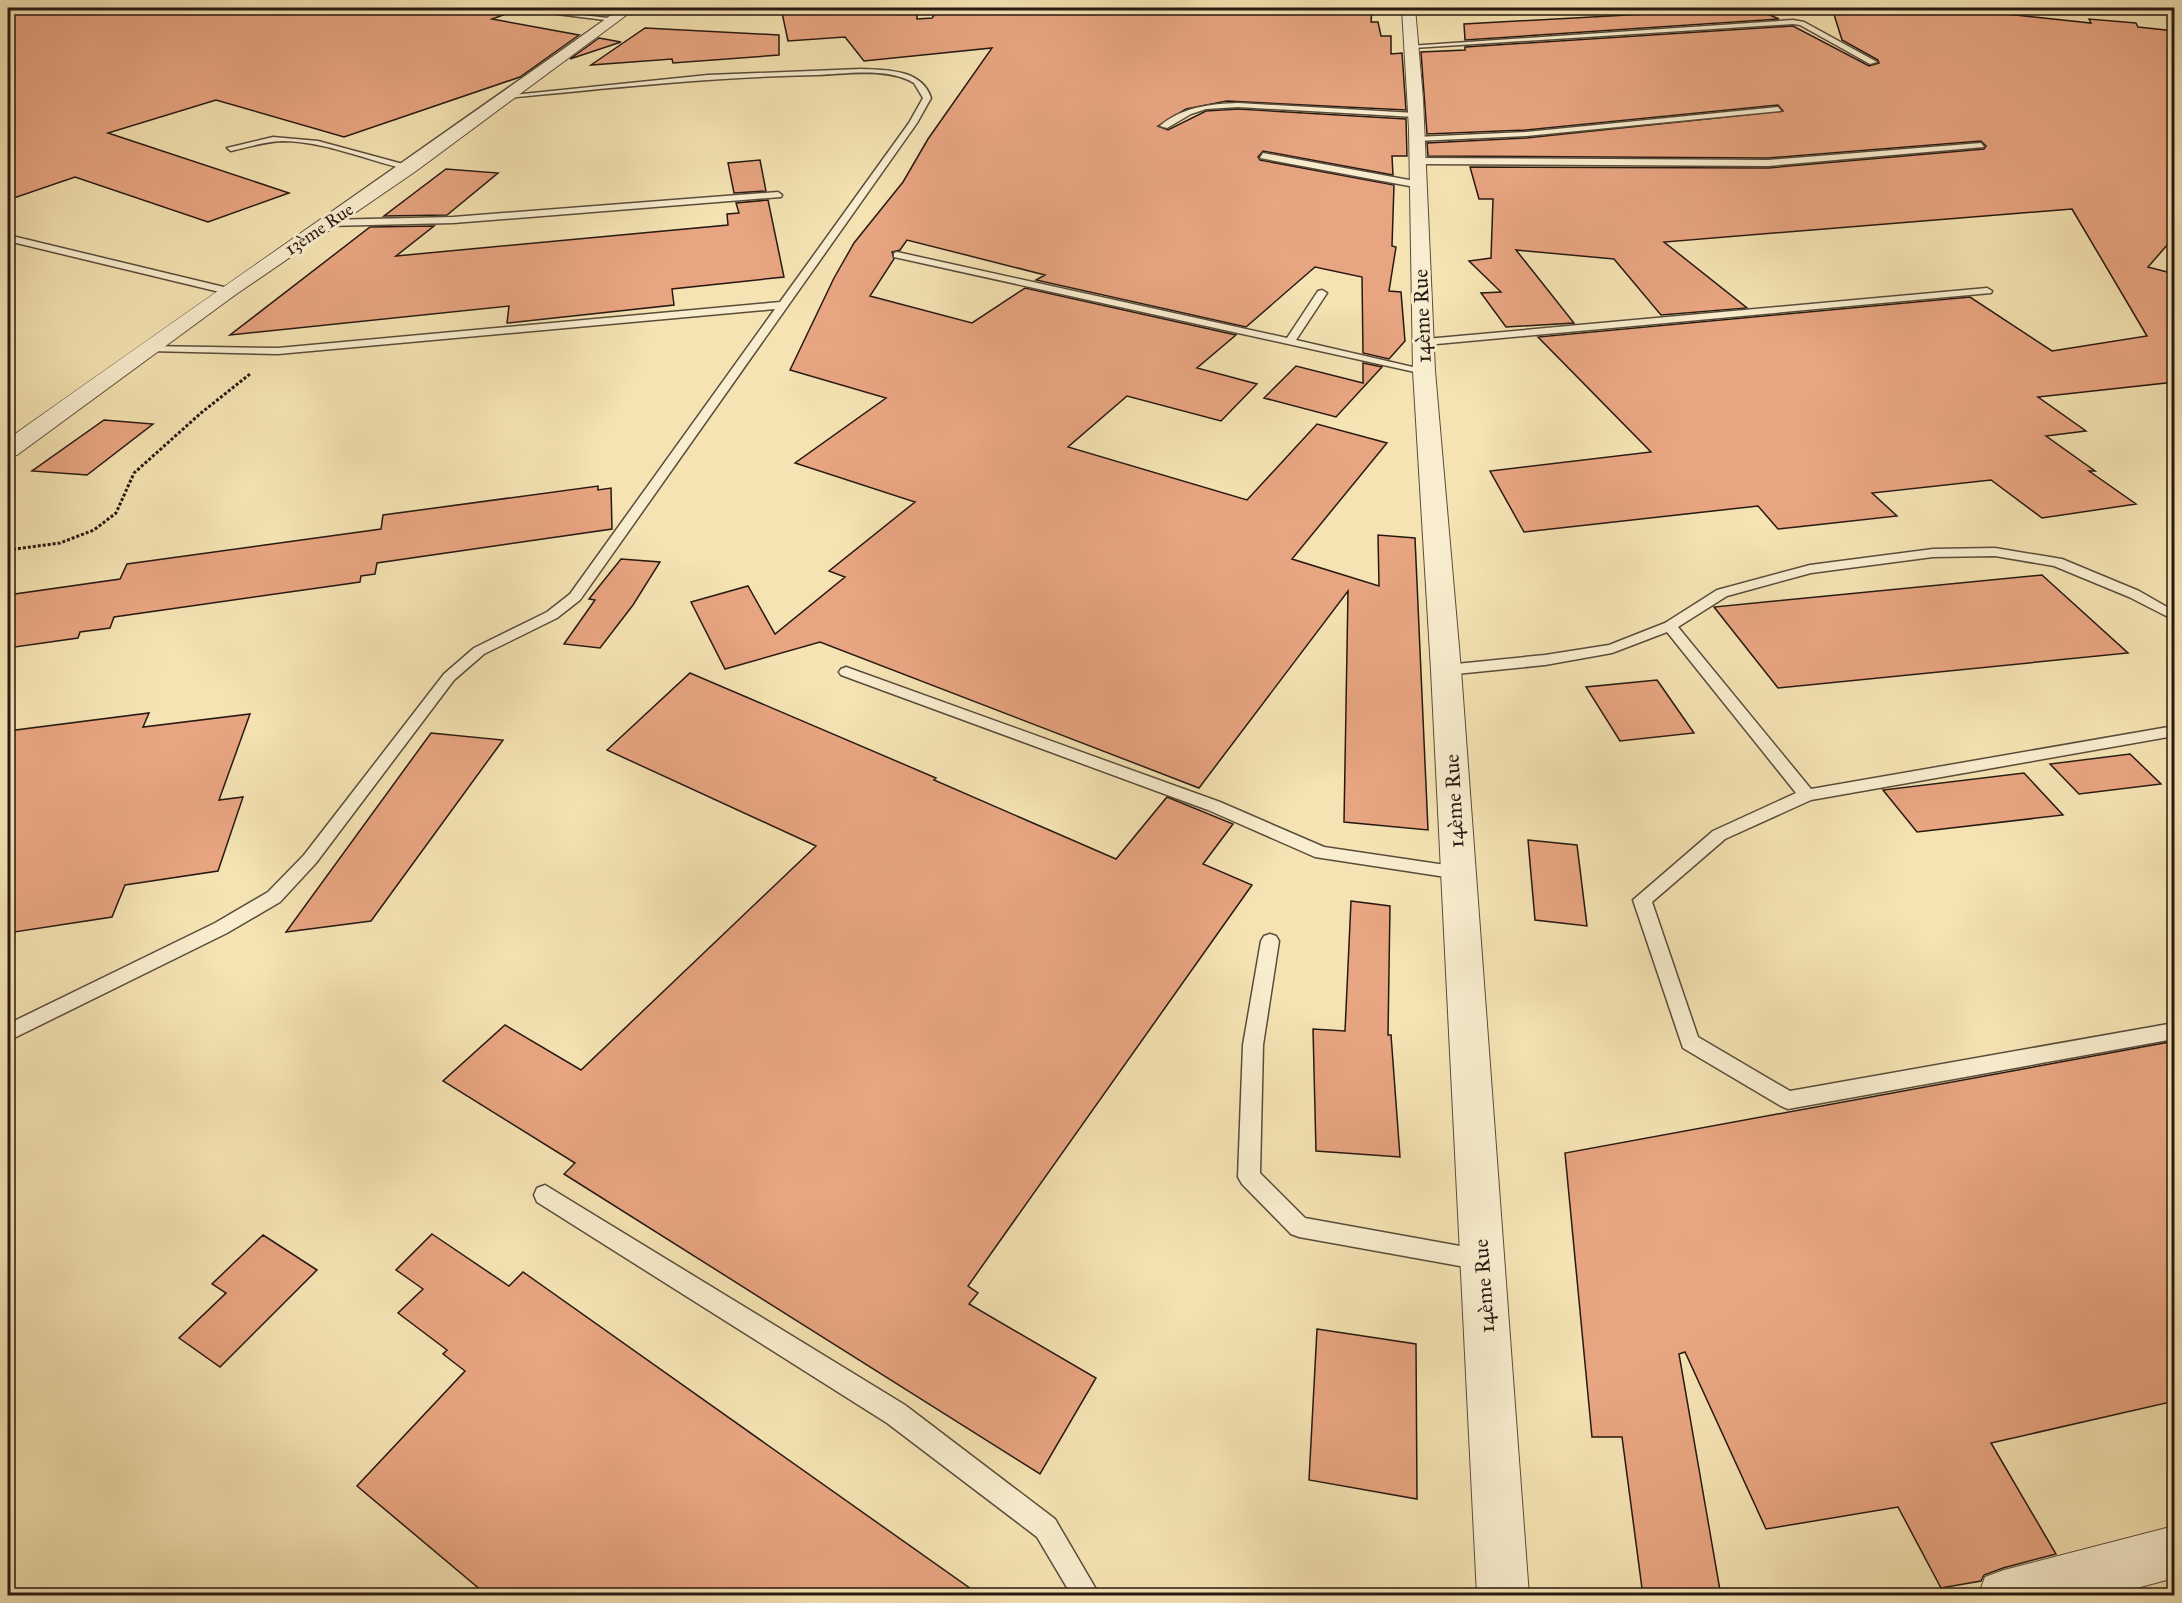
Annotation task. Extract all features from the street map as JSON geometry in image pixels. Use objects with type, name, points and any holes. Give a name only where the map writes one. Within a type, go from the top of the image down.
[{"type":"street","name":"13ème Rue","points":[[8,450],[228,291],[410,167],[629,8]]},
{"type":"street","name":"14ème Rue","points":[[1408,8],[1413,46],[1425,356],[1503,1596]]},
{"type":"street","points":[[2004,1596],[2175,1552]]},
{"type":"lane","points":[[511,8],[613,19]]},
{"type":"lane","points":[[2139,8],[2175,9]]},
{"type":"lane","points":[[1413,46],[1793,22],[1802,23],[1873,62]]},
{"type":"lane","points":[[8,1033],[220,928],[274,897],[310,859],[449,677],[479,651],[552,615],[575,597],[785,305],[927,98],[925,89],[914,80],[885,74],[790,72],[507,96]]},
{"type":"lane","points":[[1164,126],[1188,112],[1206,107],[1238,105],[1418,150],[1526,134],[1778,109]]},
{"type":"lane","points":[[231,148],[270,139],[286,139],[335,147],[410,167]]},
{"type":"lane","points":[[1263,156],[1418,150],[1768,162],[1982,145]]},
{"type":"lane","points":[[327,223],[453,220],[778,195]]},
{"type":"lane","points":[[8,238],[228,291]]},
{"type":"lane","points":[[897,255],[1290,341],[1425,356],[1987,291]]},
{"type":"lane","points":[[1290,341],[1322,293]]},
{"type":"lane","points":[[149,348],[278,351],[410,341],[785,305]]},
{"type":"lane","points":[[1446,670],[1545,660],[1612,649],[1670,626],[1722,593],[1810,569],[1933,553],[1995,552],[2057,562],[2134,594],[2175,616]]},
{"type":"lane","points":[[1670,626],[1807,795]]},
{"type":"lane","points":[[846,672],[1214,806],[1321,854],[1459,873]]},
{"type":"lane","points":[[2175,731],[1807,795],[1719,835],[1642,900],[1690,1042],[1788,1100],[2175,1030]]},
{"type":"lane","points":[[1270,941],[1253,1045],[1250,1177],[1299,1227],[1483,1260]]},
{"type":"lane","points":[[544,1194],[896,1414],[1046,1528],[1087,1596]]},
{"type":"path","points":[[8,550],[60,543],[94,530],[116,513],[134,473],[201,413],[278,351]]},
{"type":"building","points":[[8,8],[505,8],[506,14],[492,19],[579,35],[520,77],[344,137],[216,100],[108,133],[289,193],[208,222],[75,177],[8,200]]},
{"type":"building","points":[[781,8],[917,8],[917,19],[932,18],[940,8],[1372,8],[1371,22],[1378,22],[1381,36],[1391,36],[1391,54],[1402,53],[1406,110],[1227,101],[1186,109],[1158,126],[1168,130],[1206,111],[1238,109],[1406,119],[1407,156],[1392,156],[1393,175],[1263,151],[1258,157],[1260,160],[1394,185],[1392,246],[1396,247],[1389,291],[1401,292],[1405,341],[1389,359],[1363,353],[1362,277],[1315,267],[1246,327],[1036,280],[1045,275],[907,240],[900,250],[892,252],[894,259],[870,296],[972,323],[1025,288],[1236,335],[1197,368],[1257,384],[1221,421],[1127,396],[1068,447],[1247,500],[1317,424],[1387,443],[1292,559],[1379,586],[1378,535],[1415,538],[1428,830],[1344,822],[1348,591],[1199,788],[820,642],[725,669],[691,602],[748,586],[775,634],[845,577],[829,571],[915,502],[795,463],[886,398],[790,370],[834,278],[854,243],[903,182],[928,139],[992,48],[864,61],[845,37],[788,41]]},
{"type":"building","points":[[1754,8],[1779,19],[1465,40],[1464,24]]},
{"type":"building","points":[[1832,8],[1991,8],[1996,13],[2091,23],[2089,19],[2136,23],[2138,27],[2175,31],[2175,236],[2148,267],[2175,274],[2175,382],[2038,397],[2086,431],[2046,436],[2095,471],[2089,471],[2136,504],[2042,518],[1991,480],[1872,493],[1897,516],[1778,529],[1758,506],[1524,532],[1490,471],[1651,452],[1538,337],[1970,297],[2052,351],[2147,336],[2072,209],[1664,242],[1747,308],[1661,315],[1614,259],[1516,250],[1574,323],[1506,327],[1481,293],[1501,292],[1469,261],[1491,258],[1493,199],[1479,199],[1470,167],[1768,168],[1984,149],[1986,146],[1981,141],[1768,158],[1428,156],[1427,143],[1526,138],[1783,111],[1778,105],[1526,130],[1427,134],[1421,52],[1465,50],[1465,47],[1793,26],[1869,66],[1879,63],[1878,60],[1842,40]]},
{"type":"building","points":[[645,28],[779,35],[779,55],[673,63],[672,59],[591,65]]},
{"type":"building","points":[[599,38],[621,42],[570,59]]},
{"type":"building","points":[[760,160],[766,191],[734,193],[728,163]]},
{"type":"building","points":[[446,169],[498,173],[447,215],[384,216]]},
{"type":"building","points":[[768,200],[784,277],[672,289],[674,305],[507,323],[509,306],[230,335],[370,227],[434,226],[396,256],[728,225],[727,214],[739,213],[736,203]]},
{"type":"building","points":[[1363,363],[1382,367],[1336,417],[1264,398],[1296,366],[1363,383]]},
{"type":"building","points":[[104,420],[153,424],[87,475],[32,471]]},
{"type":"building","points":[[598,486],[598,490],[611,488],[612,529],[377,563],[375,574],[361,576],[360,582],[114,617],[110,628],[80,632],[78,638],[8,648],[8,595],[120,579],[127,564],[381,529],[383,515]]},
{"type":"building","points":[[621,559],[660,562],[633,605],[600,648],[564,644],[595,600],[589,599]]},
{"type":"building","points":[[2042,575],[2128,653],[1778,688],[1714,607]]},
{"type":"building","points":[[690,673],[936,778],[934,780],[1116,859],[1167,797],[1233,824],[1203,864],[1252,885],[968,1286],[978,1293],[969,1304],[1096,1378],[1040,1474],[564,1174],[575,1163],[443,1081],[505,1025],[581,1070],[816,846],[607,750]]},
{"type":"building","points":[[1657,680],[1694,733],[1620,741],[1586,687]]},
{"type":"building","points":[[149,713],[143,727],[250,714],[219,800],[243,797],[218,871],[125,885],[112,917],[8,933],[8,731]]},
{"type":"building","points":[[431,733],[503,740],[371,921],[286,932]]},
{"type":"building","points":[[2130,754],[2161,784],[2079,794],[2050,764]]},
{"type":"building","points":[[2024,773],[2063,815],[1917,832],[1883,790]]},
{"type":"building","points":[[1528,840],[1577,845],[1587,926],[1535,920]]},
{"type":"building","points":[[1351,901],[1390,906],[1388,1035],[1391,1035],[1400,1157],[1316,1151],[1313,1029],[1345,1031]]},
{"type":"building","points":[[2175,1041],[2175,1401],[1991,1443],[2056,1554],[2003,1568],[1984,1575],[1981,1581],[1941,1588],[1898,1507],[1766,1529],[1685,1352],[1679,1354],[1721,1596],[1643,1596],[1622,1437],[1592,1437],[1565,1153]]},
{"type":"building","points":[[432,1234],[509,1286],[523,1272],[981,1596],[488,1596],[357,1486],[465,1371],[443,1354],[447,1350],[398,1313],[423,1289],[396,1270]]},
{"type":"building","points":[[263,1235],[317,1270],[220,1367],[179,1338],[226,1293],[212,1284]]},
{"type":"building","points":[[1317,1329],[1416,1344],[1417,1499],[1309,1480]]}]
